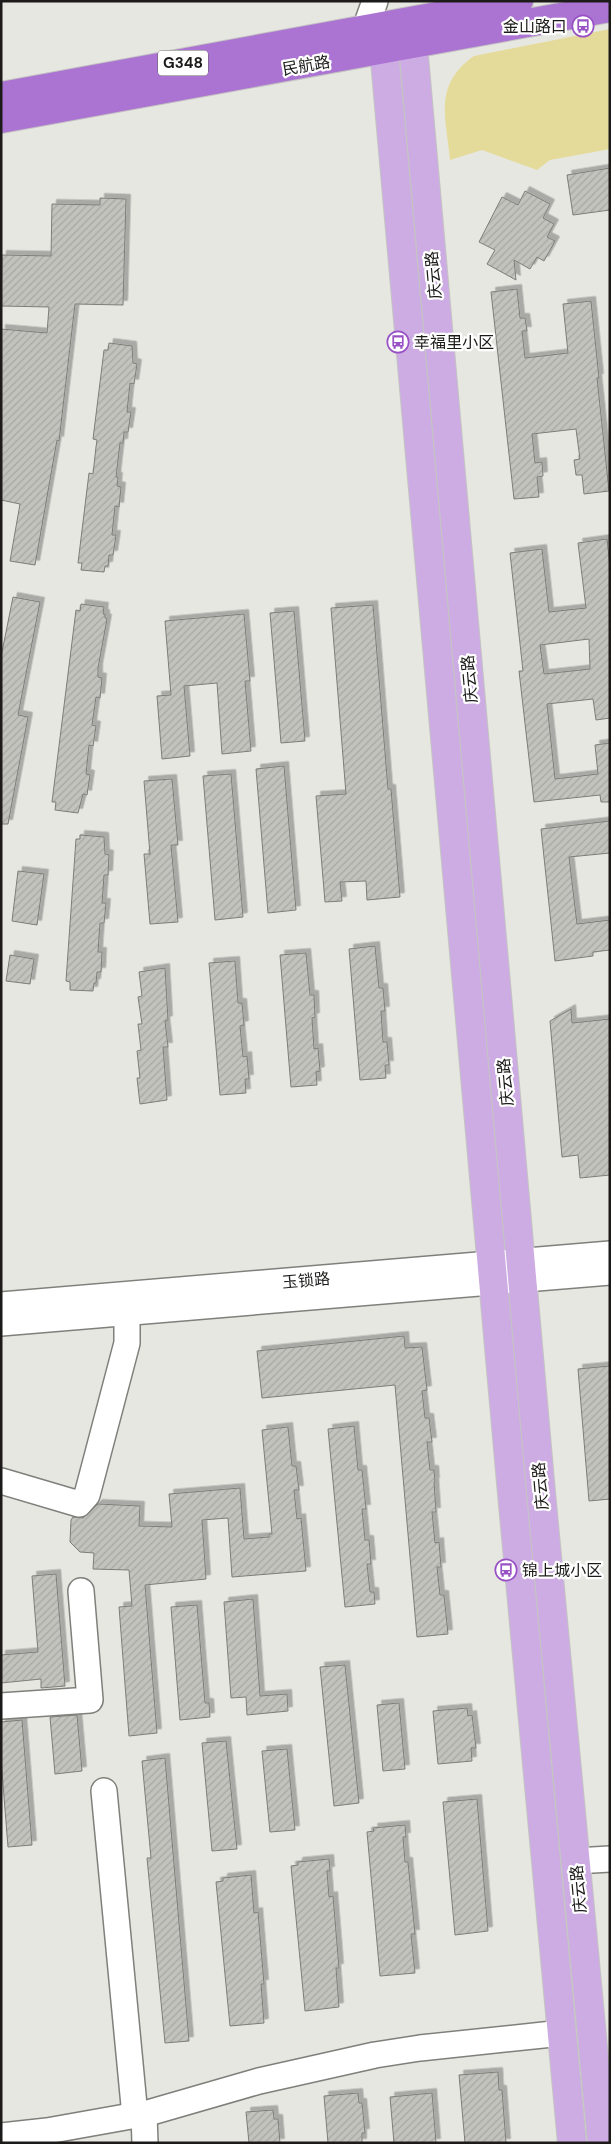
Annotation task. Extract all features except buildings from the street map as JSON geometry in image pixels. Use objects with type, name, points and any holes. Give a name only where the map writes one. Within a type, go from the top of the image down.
[{"type":"highway","name":"民航路","points":[[412,33],[519,1]]},
{"type":"highway","name":"民航路","points":[[1,96],[377,36],[610,8]]},
{"type":"highway","name":"民航路","points":[[1,119],[355,56],[377,36]]},
{"type":"main road","name":"庆云路","points":[[412,33],[521,1270],[602,2143]]},
{"type":"main road","name":"庆云路","points":[[377,36],[572,2143]]},
{"type":"street","points":[[375,1],[377,36]]},
{"type":"street","name":"玉锁路","points":[[1,1323],[127,1313],[521,1270],[610,1254]]},
{"type":"street","name":"玉锁路","points":[[521,1270],[610,1272]]},
{"type":"street","name":"玉锁路","points":[[1,1305],[492,1273]]},
{"type":"street","points":[[1,1481],[79,1504],[87,1495],[127,1343],[127,1313]]},
{"type":"street","points":[[1,1706],[90,1700],[81,1591]]},
{"type":"street","points":[[104,1791],[139,2115],[146,2143]]},
{"type":"street","points":[[575,1861],[610,1858]]},
{"type":"street","points":[[1,2136],[47,2131],[139,2115],[258,2080],[330,2064],[420,2048],[562,2033]]},
{"type":"shaded area","points":[[610,29],[610,149],[550,160],[537,170],[482,150],[450,160],[445,116],[447,90],[452,78],[474,56]]},
{"type":"place","name":"金山路口","points":[[583,26]]},
{"type":"place","name":"幸福里小区","points":[[398,342]]},
{"type":"place","name":"锦上城小区","points":[[506,1570]]}]
